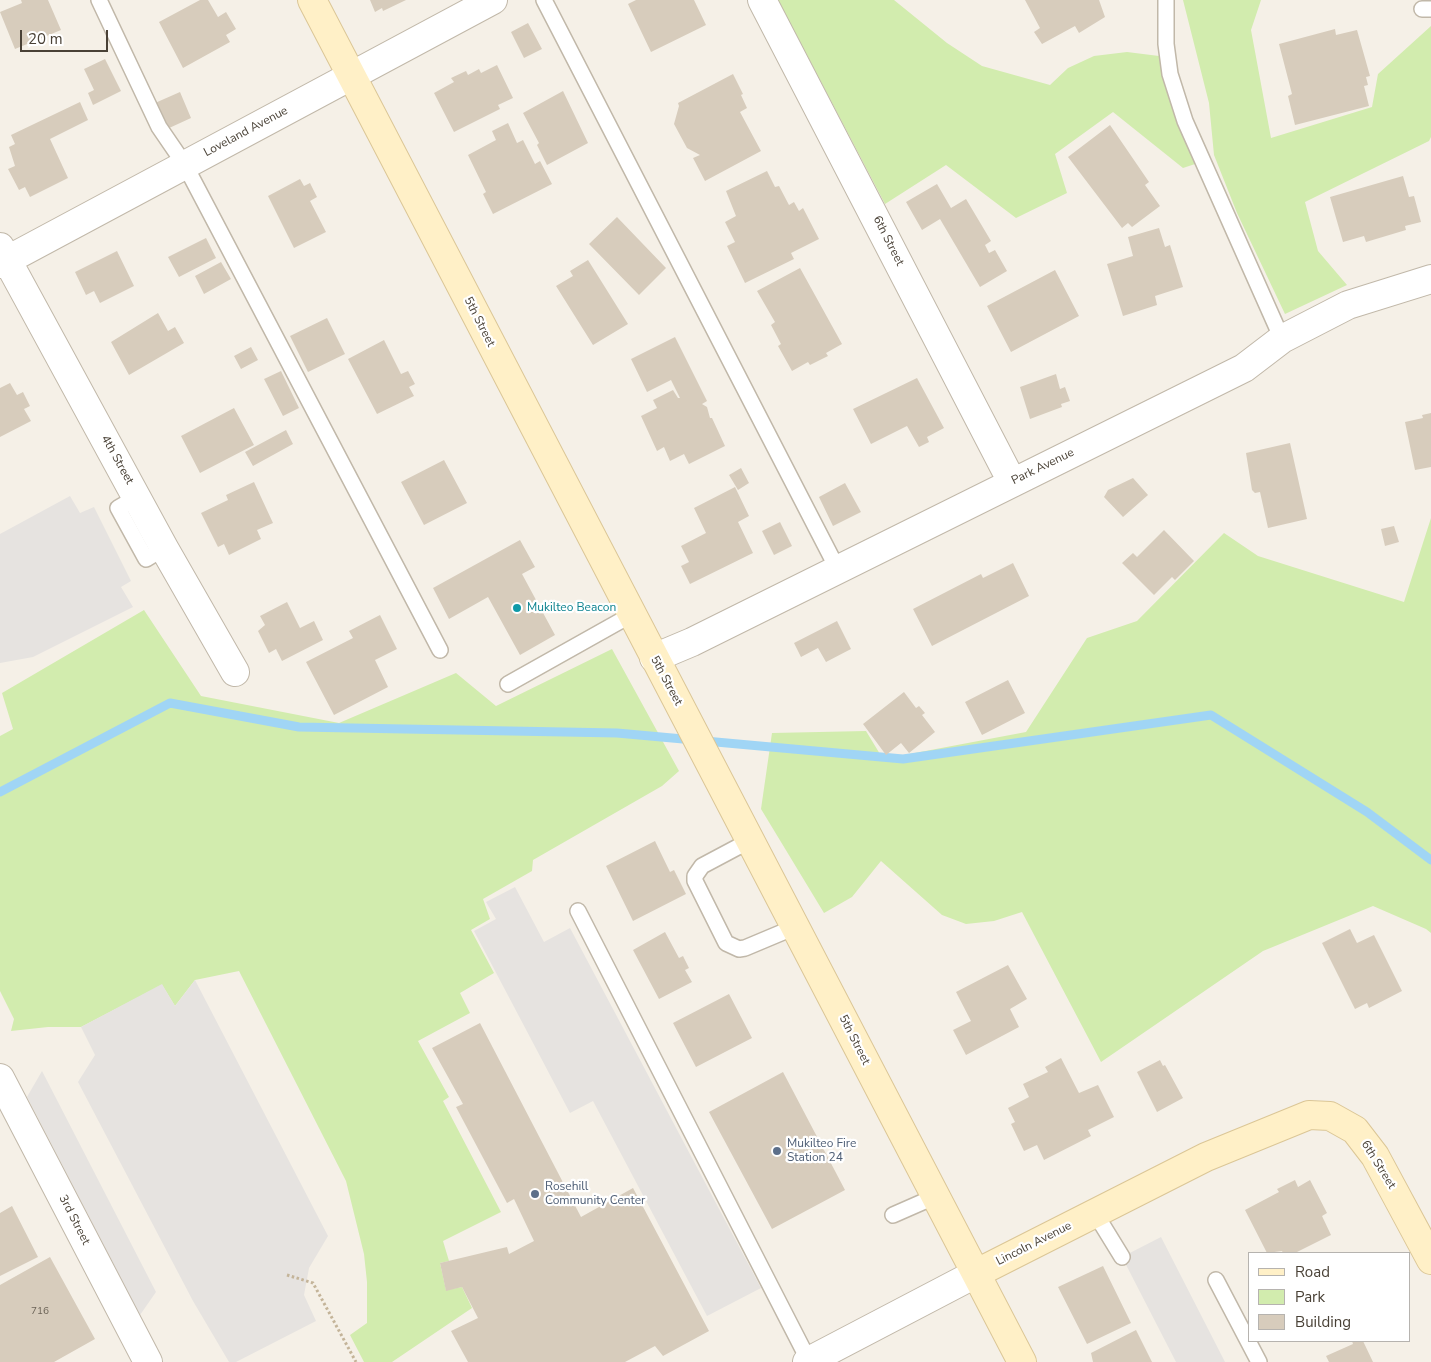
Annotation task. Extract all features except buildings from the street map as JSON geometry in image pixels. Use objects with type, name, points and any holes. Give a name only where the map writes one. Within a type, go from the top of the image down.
[{"type":"main road","name":"5th Street","points":[[312,0],[934,1197],[977,1273],[1022,1362]]},
{"type":"main road","name":"6th Street","points":[[1264,1131],[1308,1115],[1330,1116],[1355,1130],[1375,1156],[1431,1260]]},
{"type":"main road","name":"Lincoln Avenue","points":[[977,1273],[1206,1157],[1264,1131]]},
{"type":"street","name":"Loveland Avenue","points":[[2,257],[185,165],[493,0]]},
{"type":"street","name":"6th Street","points":[[762,0],[1012,482]]},
{"type":"street","name":"4th Street","points":[[2,257],[155,554],[235,672]]},
{"type":"street","name":"Park Avenue","points":[[654,658],[692,642],[837,568],[1244,368],[1282,339],[1348,306],[1431,279]]},
{"type":"street","name":"3rd Street","points":[[0,1078],[148,1362]]},
{"type":"street","name":"Lincoln Avenue","points":[[811,1361],[977,1273]]},
{"type":"lane","points":[[99,0],[159,127],[185,165],[440,650]]},
{"type":"lane","points":[[544,0],[837,568]]},
{"type":"lane","points":[[1166,0],[1166,44],[1170,74],[1185,121],[1282,339]]},
{"type":"lane","points":[[508,684],[631,615]]},
{"type":"lane","points":[[749,841],[702,866],[694,876],[726,943],[739,949],[745,948],[795,927]]},
{"type":"lane","points":[[578,911],[767,1282],[811,1361]]},
{"type":"lane","points":[[893,1215],[934,1197]]},
{"type":"lane","points":[[1095,1213],[1122,1257]]},
{"type":"lane","points":[[1216,1280],[1248,1341]]},
{"type":"lane","points":[[1249,1342],[1259,1362]]},
{"type":"path","points":[[288,1275],[313,1283],[356,1362]]},
{"type":"green space","points":[[778,0],[894,0],[947,43],[982,66],[1050,85],[1068,68],[1094,56],[1127,52],[1159,56],[1170,101],[1195,164],[1183,168],[1113,112],[1055,154],[1067,193],[1016,218],[946,165],[885,204]]},
{"type":"green space","points":[[1183,0],[1261,0],[1251,30],[1271,138],[1372,107],[1378,74],[1431,26],[1431,137],[1429,141],[1305,202],[1318,251],[1347,285],[1285,314],[1237,213],[1214,155],[1209,103]]},
{"type":"green space","points":[[1431,518],[1431,933],[1426,929],[1373,906],[1263,951],[1101,1062],[1022,912],[994,921],[966,924],[942,915],[881,861],[852,897],[824,913],[761,809],[772,733],[866,731],[883,759],[1026,732],[1087,638],[1137,621],[1224,533],[1258,556],[1404,602]]},
{"type":"green space","points":[[144,610],[201,696],[339,723],[456,673],[496,706],[612,649],[679,771],[662,786],[533,860],[532,871],[483,899],[490,919],[471,930],[494,973],[460,993],[470,1013],[418,1041],[449,1097],[443,1101],[501,1212],[443,1241],[449,1261],[440,1263],[446,1290],[462,1287],[472,1308],[392,1362],[364,1362],[350,1335],[367,1323],[367,1282],[364,1254],[346,1181],[239,971],[195,980],[175,1006],[162,985],[81,1027],[48,1027],[11,1031],[14,1019],[0,991],[0,736],[13,729],[2,693]]},
{"type":"shaded area","points":[[70,496],[80,513],[94,507],[131,581],[121,587],[133,607],[33,657],[0,663],[0,534]]},
{"type":"shaded area","points":[[515,887],[544,942],[570,928],[761,1288],[707,1316],[593,1101],[570,1113],[474,931],[496,919],[486,902]]},
{"type":"shaded area","points":[[195,980],[328,1236],[309,1268],[304,1295],[316,1321],[236,1362],[229,1362],[193,1301],[78,1082],[95,1055],[81,1027],[162,984],[175,1006]]},
{"type":"shaded area","points":[[42,1071],[156,1292],[140,1315],[27,1097]]},
{"type":"shaded area","points":[[1161,1237],[1225,1362],[1176,1362],[1122,1257]]},
{"type":"waterway","points":[[0,792],[170,703],[299,727],[617,733],[903,759],[1211,715],[1367,812],[1431,860]]},
{"type":"place","name":"Mukilteo Beacon","points":[[517,608]]},
{"type":"place","name":"Mukilteo Fire Station 24","points":[[777,1151]]},
{"type":"place","name":"Rosehill Community Center","points":[[535,1194]]}]
